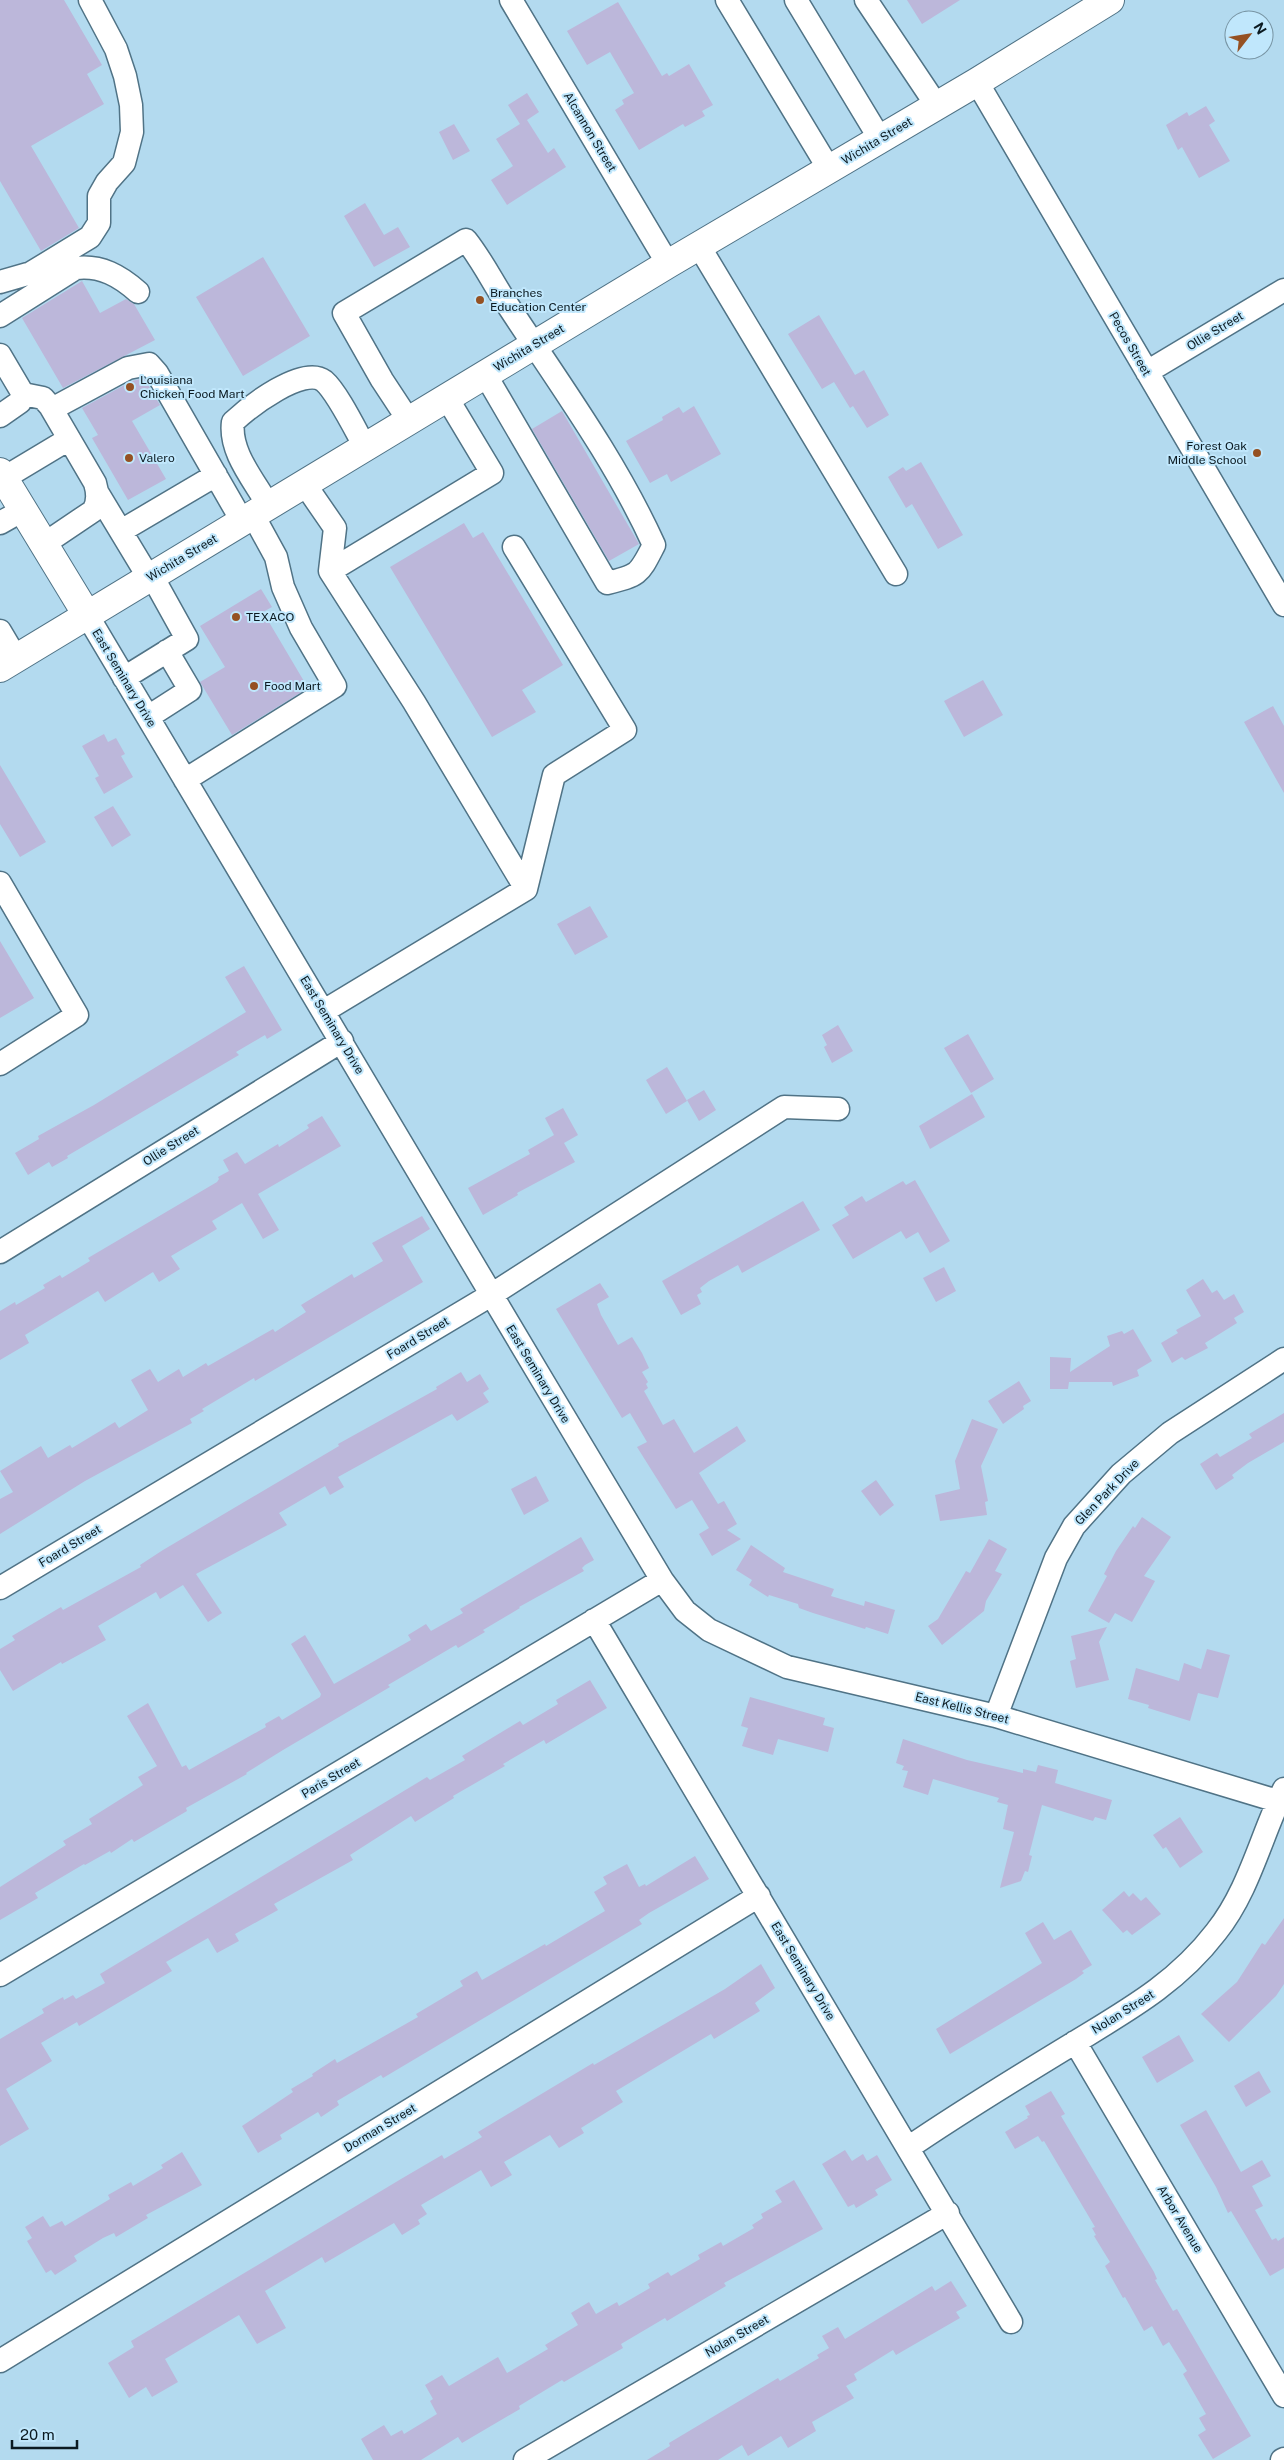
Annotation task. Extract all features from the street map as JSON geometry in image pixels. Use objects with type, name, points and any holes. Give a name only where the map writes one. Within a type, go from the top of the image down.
[{"type":"main road","name":"Wichita Street","points":[[8,663],[668,264],[977,82],[1110,0]]},
{"type":"main road","name":"East Seminary Drive","points":[[2,475],[11,516],[44,544],[86,615]]},
{"type":"street","points":[[0,282],[31,273],[90,236],[99,223],[99,196],[107,182],[124,163],[132,132],[131,105],[125,76],[116,49],[90,0]]},
{"type":"street","name":"Alcannon Street","points":[[511,0],[668,264]]},
{"type":"street","points":[[727,0],[830,169]]},
{"type":"street","points":[[796,0],[880,139]]},
{"type":"street","points":[[866,0],[937,106]]},
{"type":"street","name":"Pecos Street","points":[[977,82],[1284,605]]},
{"type":"street","points":[[408,421],[344,313],[466,240],[506,304],[535,344],[639,513],[654,544],[640,571],[626,578],[607,583],[486,374]]},
{"type":"street","points":[[699,246],[896,574]]},
{"type":"street","points":[[0,316],[76,268],[89,267],[123,278],[138,292]]},
{"type":"street","name":"Ollie Street","points":[[1147,372],[1284,290]]},
{"type":"street","points":[[0,355],[23,394],[43,398],[52,409],[95,483],[97,505],[93,511],[44,544]]},
{"type":"street","points":[[52,409],[128,368],[149,364],[157,373],[216,475],[255,514]]},
{"type":"street","points":[[186,780],[335,686],[301,628],[282,587],[276,556],[255,514],[232,432],[233,422],[248,408],[264,398],[302,377],[312,377],[324,380],[366,447]]},
{"type":"street","points":[[0,416],[20,402],[23,394]]},
{"type":"street","points":[[330,571],[492,473],[447,398]]},
{"type":"street","points":[[2,475],[69,439]]},
{"type":"street","points":[[121,531],[216,475]]},
{"type":"street","points":[[304,483],[335,528],[330,571],[414,702],[526,890]]},
{"type":"street","points":[[97,492],[187,638],[124,678]]},
{"type":"street","points":[[324,1011],[526,890],[554,775],[626,730],[514,546]]},
{"type":"street","name":"East Seminary Drive","points":[[86,615],[662,1580]]},
{"type":"street","points":[[0,632],[8,663]]},
{"type":"street","points":[[148,717],[190,690],[167,651]]},
{"type":"street","points":[[0,883],[77,1015],[0,1064]]},
{"type":"street","name":"Ollie Street","points":[[0,1252],[342,1041]]},
{"type":"street","name":"Foard Street","points":[[0,1588],[491,1295],[784,1107],[838,1109]]},
{"type":"street","name":"Glen Park Drive","points":[[996,1716],[1056,1558],[1074,1526],[1121,1474],[1170,1433],[1284,1359]]},
{"type":"street","name":"Paris Street","points":[[0,1975],[662,1580]]},
{"type":"street","name":"East Kellis Street","points":[[662,1580],[685,1611],[709,1630],[787,1667],[996,1716],[1282,1797]]},
{"type":"street","name":"East Seminary Drive","points":[[594,1620],[948,2212],[1011,2322]]},
{"type":"street","name":"Nolan Street","points":[[908,2148],[943,2124],[1146,2000],[1186,1967],[1217,1932],[1246,1880],[1282,1797]]},
{"type":"street","name":"Dorman Street","points":[[0,2361],[759,1896]]},
{"type":"street","name":"Arbor Avenue","points":[[1075,2042],[1284,2396]]},
{"type":"street","name":"Nolan Street","points":[[525,2460],[948,2212]]},
{"type":"building","points":[[0,0],[64,0],[102,65],[87,74],[104,104],[31,146],[79,228],[41,251],[0,181]]},
{"type":"building","points":[[907,0],[960,0],[922,24]]},
{"type":"building","points":[[618,2],[662,76],[667,73],[669,76],[689,64],[713,105],[702,111],[705,116],[685,127],[683,124],[639,150],[615,110],[624,104],[622,100],[634,93],[610,52],[587,65],[567,31]]},
{"type":"building","points":[[527,93],[539,112],[527,120],[548,153],[554,148],[566,167],[507,205],[491,180],[513,166],[496,139],[520,124],[508,105]]},
{"type":"building","points":[[1206,106],[1215,121],[1209,125],[1230,161],[1199,178],[1182,147],[1178,150],[1166,125],[1187,112],[1189,116]]},
{"type":"building","points":[[454,124],[470,151],[453,160],[439,132]]},
{"type":"building","points":[[365,203],[384,235],[398,227],[410,247],[374,267],[344,216]]},
{"type":"building","points":[[263,257],[310,336],[243,376],[196,297]]},
{"type":"building","points":[[82,281],[100,313],[126,299],[134,304],[155,340],[63,388],[22,318]]},
{"type":"building","points":[[819,315],[855,375],[864,370],[889,415],[867,428],[853,406],[850,408],[834,382],[822,389],[788,334]]},
{"type":"building","points":[[144,378],[160,405],[132,421],[166,479],[128,500],[92,438],[98,435],[82,408],[132,381]]},
{"type":"building","points":[[694,406],[721,454],[671,482],[667,474],[650,483],[626,441],[663,420],[662,417],[679,407],[683,413]]},
{"type":"building","points":[[562,411],[639,544],[609,561],[532,429]]},
{"type":"building","points":[[921,462],[963,535],[938,549],[912,504],[906,508],[888,477],[903,467],[906,471]]},
{"type":"building","points":[[464,523],[473,538],[483,532],[563,665],[522,690],[536,712],[492,737],[390,567]]},
{"type":"building","name":"Food Mart","points":[[261,589],[272,607],[263,612],[308,688],[232,735],[200,682],[225,667],[200,626]]},
{"type":"building","points":[[983,680],[1003,715],[964,737],[944,701]]},
{"type":"building","points":[[1273,706],[1284,726],[1284,793],[1244,722]]},
{"type":"building","points":[[104,734],[108,742],[116,738],[125,754],[121,756],[133,777],[104,794],[95,778],[99,776],[82,746]]},
{"type":"building","points":[[0,765],[46,842],[20,857],[0,824]]},
{"type":"building","points":[[113,806],[131,835],[112,847],[94,817]]},
{"type":"building","points":[[590,906],[608,937],[575,955],[557,924]]},
{"type":"building","points":[[0,941],[34,998],[0,1018]]},
{"type":"building","points":[[244,966],[282,1030],[267,1039],[265,1035],[236,1052],[239,1055],[67,1156],[68,1158],[52,1167],[49,1162],[28,1175],[15,1153],[39,1139],[38,1136],[94,1105],[246,1012],[225,977]]},
{"type":"building","points":[[838,1025],[853,1051],[832,1063],[824,1047],[827,1045],[822,1035]]},
{"type":"building","points":[[968,1034],[994,1079],[971,1093],[944,1048]]},
{"type":"building","points":[[667,1067],[687,1101],[666,1114],[646,1080]]},
{"type":"building","points":[[704,1090],[716,1110],[699,1121],[687,1100]]},
{"type":"building","points":[[972,1094],[985,1117],[930,1149],[919,1126]]},
{"type":"building","points":[[563,1108],[578,1135],[564,1143],[575,1162],[517,1193],[518,1195],[483,1215],[468,1188],[530,1154],[528,1150],[554,1135],[545,1118]]},
{"type":"building","points":[[322,1116],[341,1146],[258,1194],[279,1230],[263,1239],[242,1203],[212,1221],[217,1229],[171,1256],[180,1269],[159,1282],[153,1272],[105,1302],[98,1291],[25,1335],[29,1343],[0,1360],[0,1311],[15,1302],[16,1305],[45,1288],[43,1285],[60,1275],[62,1278],[90,1261],[88,1258],[217,1182],[218,1177],[229,1171],[223,1160],[237,1152],[245,1164],[278,1144],[279,1147],[309,1128],[307,1125]]},
{"type":"building","points":[[915,1180],[950,1241],[930,1253],[918,1232],[906,1239],[901,1231],[853,1259],[832,1225],[849,1215],[844,1207],[862,1196],[866,1202],[903,1181],[906,1185]]},
{"type":"building","points":[[803,1201],[820,1230],[742,1273],[738,1265],[709,1281],[700,1288],[702,1292],[697,1295],[701,1304],[681,1315],[662,1281]]},
{"type":"building","points":[[422,1216],[430,1229],[402,1246],[423,1282],[255,1381],[254,1378],[202,1409],[204,1411],[190,1419],[192,1423],[85,1481],[0,1534],[0,1499],[13,1492],[0,1471],[41,1446],[48,1458],[70,1445],[72,1448],[115,1422],[119,1428],[148,1410],[131,1380],[150,1369],[158,1382],[179,1369],[183,1377],[206,1363],[208,1366],[273,1329],[275,1332],[306,1312],[301,1305],[352,1274],[354,1278],[383,1261],[372,1243]]},
{"type":"building","points":[[944,1267],[956,1291],[936,1302],[923,1278]]},
{"type":"building","points":[[1203,1279],[1212,1293],[1217,1290],[1224,1300],[1234,1294],[1244,1312],[1234,1318],[1237,1323],[1205,1343],[1208,1348],[1185,1360],[1182,1357],[1172,1363],[1161,1343],[1178,1333],[1176,1330],[1201,1316],[1186,1290]]},
{"type":"building","points":[[600,1283],[609,1297],[597,1304],[601,1315],[618,1345],[632,1337],[642,1353],[649,1368],[642,1372],[648,1382],[646,1384],[648,1388],[644,1391],[663,1425],[674,1419],[694,1453],[737,1426],[746,1441],[699,1473],[718,1504],[724,1501],[737,1524],[727,1530],[741,1539],[712,1556],[699,1534],[709,1528],[692,1500],[676,1509],[637,1447],[647,1442],[630,1413],[622,1418],[556,1309]]},
{"type":"building","points":[[1133,1329],[1152,1361],[1137,1370],[1139,1376],[1113,1386],[1112,1382],[1069,1382],[1068,1389],[1050,1389],[1050,1357],[1071,1358],[1070,1372],[1110,1346],[1107,1336],[1122,1331],[1124,1334]]},
{"type":"building","points":[[461,1372],[467,1382],[480,1374],[489,1389],[483,1393],[489,1402],[457,1421],[452,1414],[338,1477],[344,1487],[330,1495],[325,1486],[279,1513],[287,1525],[196,1574],[222,1613],[208,1622],[183,1585],[160,1599],[156,1592],[98,1626],[106,1640],[62,1664],[61,1662],[13,1691],[0,1670],[0,1649],[15,1640],[12,1636],[61,1607],[63,1610],[141,1567],[140,1565],[163,1550],[339,1446],[338,1444],[437,1389],[436,1387]]},
{"type":"building","points":[[1019,1381],[1031,1401],[1023,1406],[1024,1409],[1003,1424],[988,1401]]},
{"type":"building","points":[[1284,1413],[1284,1442],[1248,1463],[1232,1475],[1234,1478],[1216,1490],[1200,1464],[1217,1453],[1220,1457],[1252,1438],[1249,1434]]},
{"type":"building","points":[[972,1419],[998,1429],[981,1466],[988,1501],[985,1502],[987,1515],[940,1521],[935,1495],[960,1489],[955,1461]]},
{"type":"building","points":[[536,1476],[549,1501],[524,1515],[511,1489]]},
{"type":"building","points":[[876,1480],[894,1505],[880,1516],[861,1491]]},
{"type":"building","points":[[1142,1517],[1171,1537],[1144,1576],[1155,1581],[1132,1622],[1115,1613],[1109,1623],[1088,1611],[1107,1576],[1104,1574],[1116,1551],[1133,1526],[1135,1528]]},
{"type":"building","points":[[581,1537],[594,1560],[582,1568],[584,1571],[519,1607],[483,1630],[485,1632],[458,1648],[456,1645],[388,1685],[390,1687],[283,1750],[247,1774],[186,1808],[187,1811],[134,1842],[132,1839],[111,1853],[110,1851],[84,1864],[35,1893],[38,1898],[0,1920],[0,1887],[66,1845],[63,1841],[92,1824],[89,1819],[143,1785],[138,1777],[157,1766],[127,1716],[148,1703],[182,1767],[186,1765],[189,1770],[266,1727],[265,1724],[279,1716],[282,1720],[320,1697],[321,1694],[291,1644],[305,1635],[334,1684],[411,1640],[408,1635],[426,1624],[431,1631],[463,1613],[460,1609]]},
{"type":"building","points":[[989,1539],[1007,1549],[995,1571],[1002,1574],[986,1601],[984,1611],[942,1645],[928,1626],[938,1619],[966,1571],[970,1573]]},
{"type":"building","points":[[751,1545],[785,1568],[783,1572],[834,1589],[831,1596],[864,1606],[865,1601],[895,1610],[888,1634],[813,1613],[799,1608],[798,1604],[769,1595],[768,1597],[749,1585],[752,1580],[736,1570]]},
{"type":"building","points":[[1107,1627],[1099,1642],[1109,1680],[1076,1688],[1070,1661],[1076,1659],[1071,1636]]},
{"type":"building","points":[[1207,1649],[1230,1655],[1218,1698],[1198,1693],[1190,1721],[1148,1708],[1149,1705],[1128,1699],[1136,1668],[1179,1681],[1184,1663],[1201,1669]]},
{"type":"building","points":[[590,1680],[607,1708],[546,1744],[544,1740],[503,1764],[505,1766],[453,1796],[454,1798],[415,1822],[411,1816],[350,1855],[353,1860],[274,1904],[278,1910],[235,1934],[239,1941],[217,1953],[208,1938],[166,1962],[172,1971],[79,2026],[77,2022],[41,2043],[52,2061],[6,2089],[29,2129],[0,2146],[0,2039],[44,2013],[42,2009],[63,1997],[64,2000],[73,1995],[76,1999],[105,1983],[100,1974],[427,1777],[430,1780],[465,1760],[462,1756],[520,1721],[523,1725],[558,1704],[556,1700]]},
{"type":"building","points":[[750,1697],[825,1718],[823,1725],[834,1728],[828,1752],[778,1739],[773,1755],[742,1746],[748,1728],[741,1726]]},
{"type":"building","points":[[903,1739],[967,1760],[1023,1773],[1023,1769],[1036,1772],[1038,1765],[1058,1770],[1055,1783],[1112,1800],[1106,1820],[1095,1817],[1093,1821],[1042,1805],[1029,1855],[1032,1856],[1028,1872],[1025,1871],[1021,1881],[1000,1888],[1014,1832],[1003,1829],[1008,1805],[997,1802],[999,1798],[933,1779],[928,1795],[903,1787],[908,1771],[902,1770],[904,1766],[896,1763]]},
{"type":"building","points":[[1180,1817],[1203,1852],[1180,1868],[1166,1847],[1163,1849],[1153,1835]]},
{"type":"building","points":[[695,1856],[709,1879],[649,1913],[639,1920],[642,1924],[383,2078],[381,2075],[337,2101],[339,2105],[321,2117],[318,2112],[280,2135],[282,2139],[258,2153],[242,2126],[293,2092],[291,2089],[313,2076],[312,2074],[335,2059],[337,2063],[418,2017],[416,2014],[463,1986],[460,1981],[477,1971],[482,1980],[545,1944],[546,1946],[605,1911],[594,1892],[607,1884],[603,1877],[627,1864],[639,1887],[645,1884],[646,1886]]},
{"type":"building","points":[[1124,1891],[1129,1897],[1133,1893],[1141,1901],[1146,1897],[1161,1914],[1132,1935],[1127,1930],[1123,1933],[1102,1910]]},
{"type":"building","points":[[1284,1918],[1284,1984],[1276,1996],[1229,2042],[1201,2014],[1237,1982],[1262,1943],[1265,1945]]},
{"type":"building","points":[[1043,1922],[1054,1940],[1071,1930],[1092,1965],[1082,1971],[1084,1973],[1076,1979],[950,2054],[936,2029],[1042,1963],[1025,1933]]},
{"type":"building","points":[[761,1964],[775,1988],[755,2003],[760,2011],[714,2039],[711,2034],[616,2091],[623,2102],[581,2128],[584,2133],[559,2148],[550,2135],[504,2162],[512,2175],[491,2187],[481,2170],[421,2205],[427,2214],[418,2220],[420,2224],[402,2235],[394,2223],[325,2263],[322,2257],[265,2291],[286,2328],[257,2344],[239,2315],[165,2359],[178,2382],[152,2397],[146,2387],[129,2398],[108,2363],[134,2347],[131,2341],[442,2155],[444,2159],[482,2137],[478,2132],[593,2063],[594,2065],[725,1989]]},
{"type":"building","points":[[1179,2035],[1194,2061],[1157,2083],[1142,2057]]},
{"type":"building","points":[[1259,2071],[1271,2092],[1246,2107],[1234,2086]]},
{"type":"building","points":[[1051,2091],[1065,2114],[1061,2116],[1154,2272],[1157,2279],[1155,2280],[1173,2311],[1177,2309],[1251,2436],[1213,2459],[1198,2435],[1206,2430],[1199,2418],[1206,2414],[1183,2374],[1187,2371],[1169,2342],[1163,2346],[1152,2326],[1144,2331],[1125,2297],[1123,2298],[1105,2266],[1110,2262],[1094,2236],[1096,2235],[1092,2228],[1095,2227],[1044,2141],[1042,2142],[1038,2136],[1015,2149],[1005,2132],[1028,2118],[1027,2116],[1030,2115],[1025,2106]]},
{"type":"building","points":[[1206,2110],[1241,2172],[1262,2160],[1271,2176],[1252,2186],[1263,2206],[1255,2210],[1272,2240],[1276,2238],[1278,2241],[1284,2237],[1284,2268],[1270,2276],[1231,2211],[1228,2213],[1216,2187],[1180,2125]]},
{"type":"building","points":[[845,2150],[852,2161],[863,2154],[867,2161],[877,2155],[892,2180],[875,2190],[878,2195],[856,2208],[854,2204],[848,2207],[822,2164]]},
{"type":"building","points":[[182,2152],[202,2185],[146,2215],[148,2218],[116,2237],[114,2233],[103,2238],[74,2256],[77,2261],[55,2275],[51,2270],[46,2273],[27,2241],[32,2238],[25,2227],[43,2216],[50,2227],[62,2221],[65,2226],[110,2199],[108,2195],[131,2182],[133,2186],[163,2168],[161,2165]]},
{"type":"building","points":[[794,2180],[823,2229],[724,2283],[726,2286],[667,2321],[665,2318],[621,2344],[623,2348],[564,2382],[562,2380],[519,2406],[520,2409],[462,2443],[458,2437],[421,2460],[373,2460],[361,2439],[384,2425],[391,2436],[402,2430],[404,2434],[437,2414],[430,2401],[433,2399],[425,2385],[442,2375],[449,2386],[498,2357],[507,2373],[548,2349],[545,2345],[578,2325],[571,2313],[589,2302],[596,2314],[617,2302],[619,2306],[650,2288],[648,2284],[668,2272],[671,2276],[700,2259],[698,2255],[721,2242],[723,2246],[754,2228],[752,2225],[763,2218],[761,2214],[782,2202],[775,2191]]},
{"type":"building","points":[[951,2281],[967,2306],[956,2312],[960,2318],[896,2355],[893,2350],[854,2374],[857,2380],[846,2386],[854,2398],[812,2422],[816,2431],[788,2448],[781,2436],[748,2456],[742,2445],[718,2460],[647,2460],[670,2446],[669,2443],[778,2378],[780,2381],[819,2358],[817,2355],[829,2348],[822,2336],[838,2327],[845,2339],[932,2286],[935,2291]]},
{"type":"place","name":"Branches Education Center","points":[[480,300]]},
{"type":"place","name":"Louisiana Chicken Food Mart","points":[[130,387]]},
{"type":"place","name":"Forest Oak Middle School","points":[[1257,453]]},
{"type":"place","name":"Valero","points":[[129,458]]},
{"type":"place","name":"TEXACO","points":[[236,617]]},
{"type":"place","name":"Food Mart","points":[[254,686]]}]
